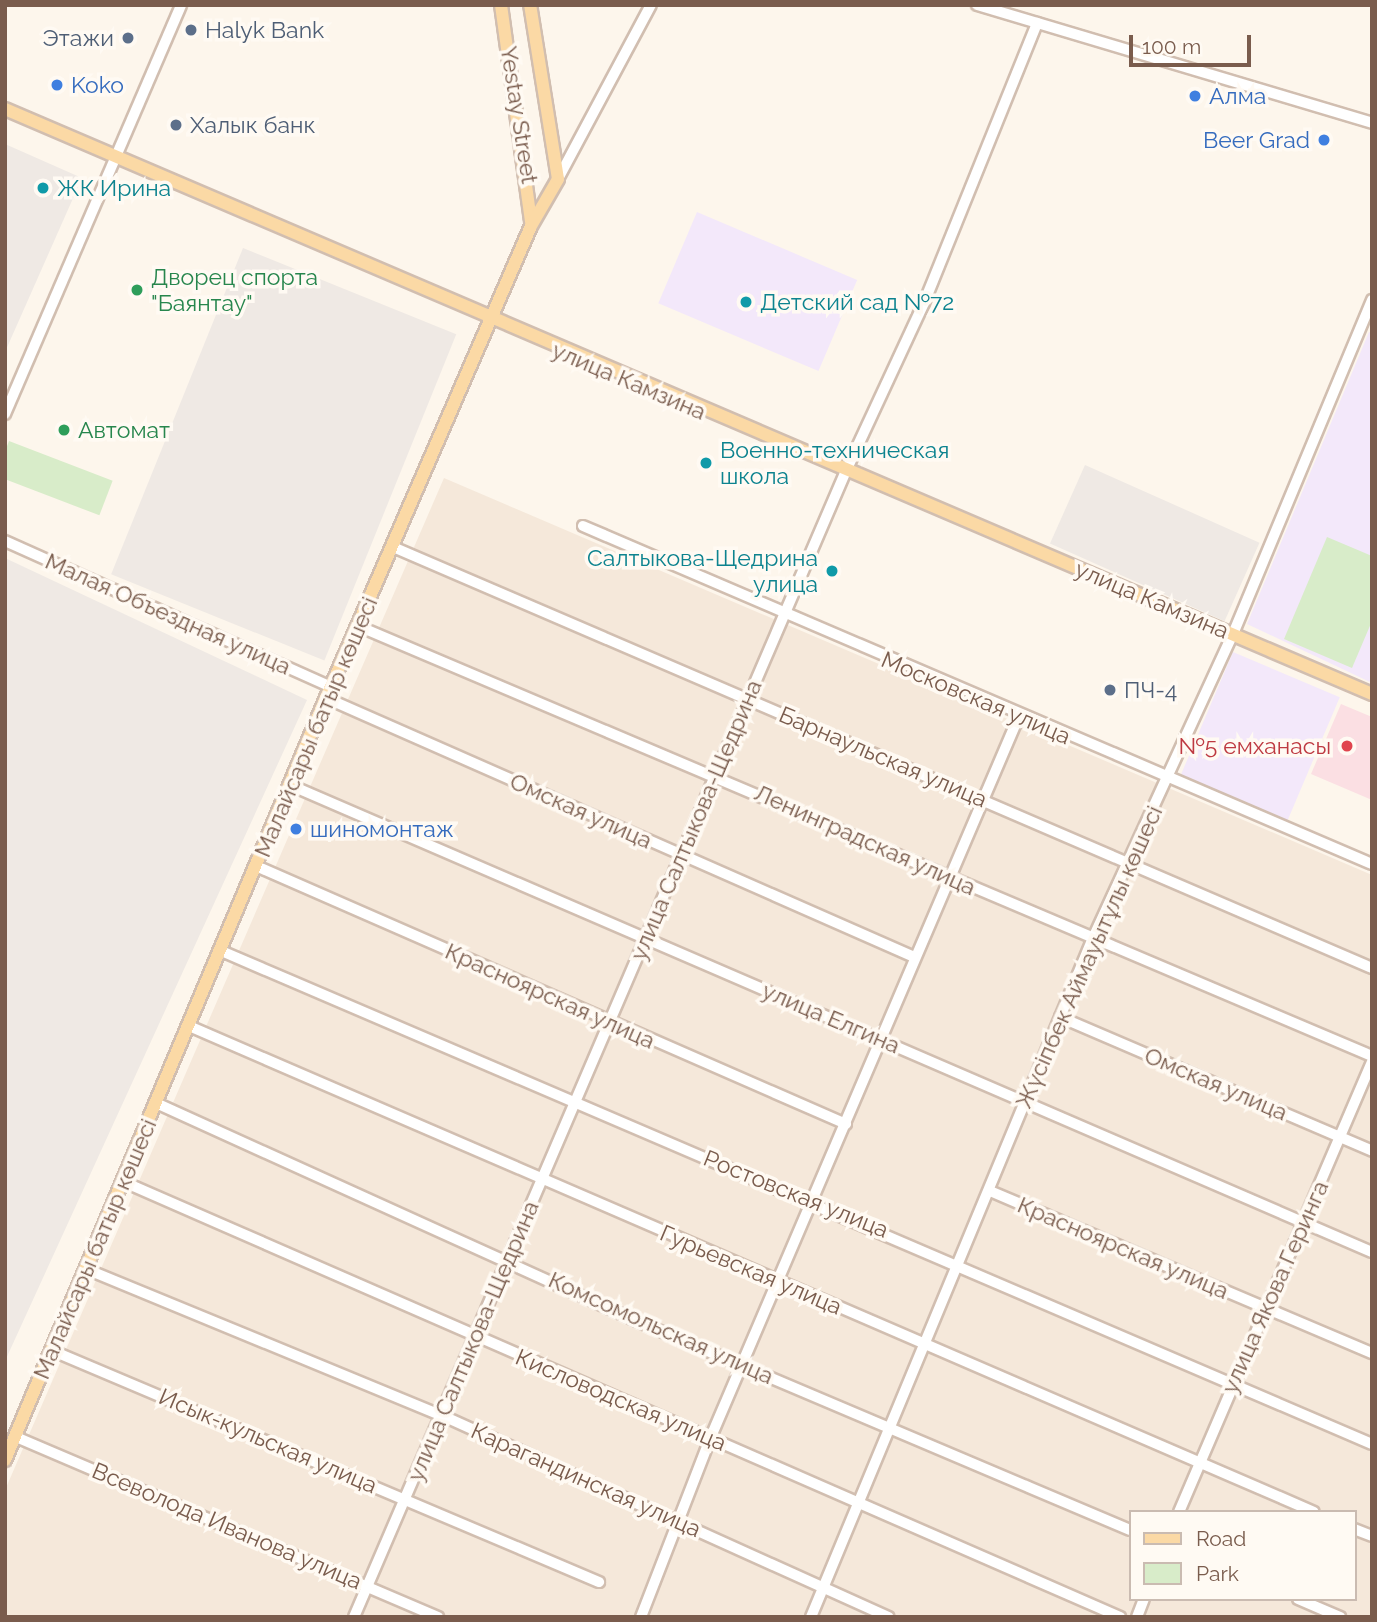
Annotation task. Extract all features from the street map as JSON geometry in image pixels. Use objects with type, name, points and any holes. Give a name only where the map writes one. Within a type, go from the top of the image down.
[{"type":"main road","name":"Yestay Street","points":[[501,5],[531,194],[531,226]]},
{"type":"main road","name":"Yestay Street","points":[[530,5],[558,179]]},
{"type":"main road","name":"улица Камзина","points":[[5,109],[845,473],[1372,694]]},
{"type":"main road","name":"Малайсары батыр көшесі","points":[[5,1460],[329,693],[531,226],[558,179]]},
{"type":"street","points":[[5,414],[181,5]]},
{"type":"street","name":"Малайсары батыр көшесі","points":[[558,179],[651,5]]},
{"type":"street","points":[[977,5],[1372,122]]},
{"type":"street","name":"улица Салтыкова-Щедрина","points":[[354,1617],[845,473],[924,303],[1037,23]]},
{"type":"street","name":"Жүсіпбек Аймауытұлы көшесі","points":[[811,1617],[962,1263],[1025,1101],[1093,939],[1233,634],[1368,319],[1372,300]]},
{"type":"street","name":"Московская улица","points":[[583,526],[784,616],[1372,864]]},
{"type":"street","name":"Малая Объездная улица","points":[[5,541],[329,693]]},
{"type":"street","name":"Барнаульская улица","points":[[393,547],[1372,968]]},
{"type":"street","name":"Ленинградская улица","points":[[358,626],[716,774],[949,878],[1372,1056]]},
{"type":"street","name":"Омская улица","points":[[329,693],[681,855],[914,957]]},
{"type":"street","points":[[641,1617],[682,1524],[710,1439],[741,1365],[815,1201],[914,957],[1019,716]]},
{"type":"street","name":"улица Елгина","points":[[290,785],[1372,1252]]},
{"type":"street","name":"Красноярская улица","points":[[256,866],[846,1124]]},
{"type":"street","name":"Ростовская улица","points":[[219,950],[575,1104],[962,1263],[1372,1444]]},
{"type":"street","name":"Омская улица","points":[[1060,1017],[1372,1151]]},
{"type":"street","name":"Гурьевская улица","points":[[189,1026],[541,1181],[1309,1510]]},
{"type":"street","name":"улица Якова Геринга","points":[[1181,1510],[1232,1384],[1267,1310],[1372,1062]]},
{"type":"street","name":"Комсомольская улица","points":[[156,1103],[509,1258],[741,1365],[1128,1529]]},
{"type":"street","name":"Кисловодская улица","points":[[124,1182],[1120,1617]]},
{"type":"street","name":"Красноярская улица","points":[[990,1191],[1372,1353]]},
{"type":"street","name":"Карагандинская улица","points":[[86,1269],[441,1415],[889,1617]]},
{"type":"street","name":"Исык-кульская улица","points":[[53,1351],[600,1582]]},
{"type":"street","name":"Всеволода Иванова улица","points":[[16,1437],[438,1617]]},
{"type":"street","points":[[1303,1601],[1340,1617]]},
{"type":"shaded area","points":[[5,144],[82,178],[5,352]]},
{"type":"shaded area","points":[[697,212],[857,280],[818,371],[658,303]]},
{"type":"shaded area","points":[[243,248],[456,334],[324,661],[111,574]]},
{"type":"shaded area","points":[[1369,332],[1372,333],[1372,683],[1247,624]]},
{"type":"shaded area","points":[[1085,465],[1259,543],[1225,621],[1050,544]]},
{"type":"shaded area","points":[[444,478],[1372,875],[1372,1617],[5,1617],[5,1490]]},
{"type":"shaded area","points":[[5,558],[307,700],[5,1361]]},
{"type":"shaded area","points":[[1233,652],[1340,697],[1287,821],[1181,775]]},
{"type":"shaded area","name":"№5 емханасы","points":[[1341,704],[1372,717],[1372,800],[1311,774]]},
{"type":"green space","points":[[9,441],[113,481],[99,515],[5,479],[5,451]]},
{"type":"green space","points":[[1327,537],[1372,556],[1372,621],[1352,668],[1284,639]]},
{"type":"place","name":"Halyk Bank","points":[[191,30]]},
{"type":"place","name":"Этажи","points":[[128,38]]},
{"type":"place","name":"Koko","points":[[57,85]]},
{"type":"place","name":"Алма","points":[[1195,96]]},
{"type":"place","name":"Халык банк","points":[[176,125]]},
{"type":"place","name":"Beer Grad","points":[[1324,140]]},
{"type":"place","name":"ЖК Ирина","points":[[43,188]]},
{"type":"place","name":"Дворец спорта \"Баянтау\"","points":[[137,290]]},
{"type":"place","name":"Детский сад №72","points":[[746,302]]},
{"type":"place","name":"Автомат","points":[[64,430]]},
{"type":"place","name":"Военно-техническая школа","points":[[706,463]]},
{"type":"place","name":"Салтыкова-Щедрина улица","points":[[832,571]]},
{"type":"place","name":"ПЧ-4","points":[[1110,690]]},
{"type":"place","name":"№5 емханасы","points":[[1347,746]]},
{"type":"place","name":"шиномонтаж","points":[[296,829]]}]
